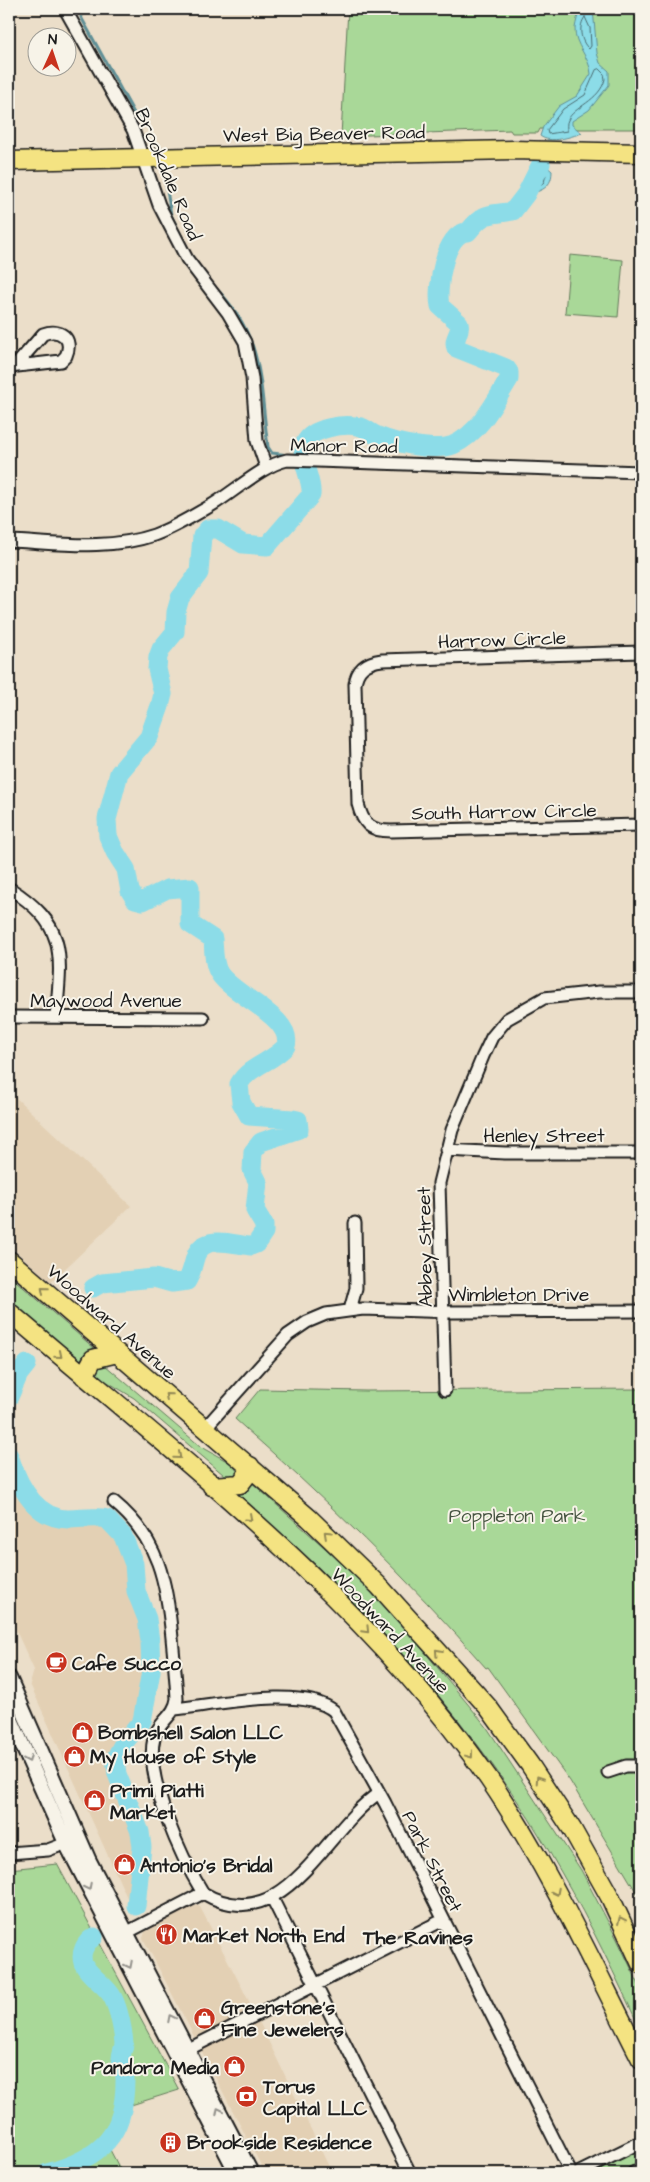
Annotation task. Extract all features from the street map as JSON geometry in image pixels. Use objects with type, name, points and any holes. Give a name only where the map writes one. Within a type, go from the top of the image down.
[{"type":"main road","name":"West Big Beaver Road","points":[[9,161],[514,150],[641,153]]},
{"type":"main road","name":"Woodward Avenue","points":[[9,1260],[250,1466],[344,1550],[488,1707],[572,1829],[610,1897],[641,1963]]},
{"type":"main road","name":"Woodward Avenue","points":[[9,1312],[212,1486],[324,1587],[380,1644],[436,1710],[483,1772],[539,1858],[641,2059]]},
{"type":"main road","points":[[84,1376],[93,1359],[118,1353]]},
{"type":"main road","points":[[212,1486],[240,1484],[244,1480],[250,1466]]},
{"type":"street","name":"Brookdale Road","points":[[65,9],[133,130],[159,205],[187,259],[228,313],[244,342],[252,372],[257,441],[266,467]]},
{"type":"street","name":"Manor Road","points":[[9,541],[94,546],[140,539],[166,530],[195,515],[239,489],[266,467],[296,460],[641,472]]},
{"type":"street","name":"Harrow Circle","points":[[368,827],[358,804],[355,684],[356,676],[364,666],[382,660],[641,652]]},
{"type":"street","name":"South Harrow Circle","points":[[368,827],[391,831],[641,825]]},
{"type":"street","points":[[9,888],[41,912],[55,933],[59,961],[56,1017]]},
{"type":"street","name":"Abbey Street","points":[[445,1390],[439,1194],[446,1150],[460,1108],[492,1037],[507,1019],[544,998],[599,992],[641,992]]},
{"type":"street","name":"Maywood Avenue","points":[[9,1017],[203,1018]]},
{"type":"street","name":"Henley Street","points":[[446,1150],[505,1153],[641,1153]]},
{"type":"street","points":[[350,1310],[356,1288],[355,1223]]},
{"type":"street","name":"Wimbleton Drive","points":[[205,1428],[294,1330],[317,1317],[350,1310],[443,1312],[641,1310]]},
{"type":"street","points":[[114,1502],[133,1518],[144,1534],[154,1554],[168,1598],[176,1686],[175,1710],[157,1730],[153,1744],[153,1760],[167,1821],[203,1893],[211,1898],[234,1903],[255,1903],[272,1898],[309,1865],[366,1802],[379,1793]]},
{"type":"street","points":[[9,1678],[15,1705],[72,1841]]},
{"type":"street","name":"Park Street","points":[[175,1710],[255,1699],[303,1699],[322,1703],[334,1711],[379,1793],[571,2173]]},
{"type":"street","points":[[9,1715],[120,1936],[182,2053],[251,2173]]},
{"type":"street","points":[[608,1772],[626,1766],[641,1766]]},
{"type":"street","points":[[9,1853],[48,1850],[72,1841]]},
{"type":"street","points":[[120,1936],[203,1893]]},
{"type":"street","points":[[272,1898],[410,2173]]},
{"type":"street","points":[[182,2053],[443,1920]]},
{"type":"street","points":[[182,2053],[237,2173]]},
{"type":"street","points":[[578,2173],[641,2142]]},
{"type":"street","points":[[633,2173],[641,2169]]},
{"type":"shaded area","points":[[9,1097],[15,1097],[131,1206],[51,1282],[9,1245]]},
{"type":"shaded area","points":[[9,1456],[19,1479],[39,1509],[61,1519],[107,1519],[123,1536],[134,1564],[136,1591],[149,1625],[151,1660],[142,1721],[123,1744],[115,1759],[115,1768],[142,1847],[129,1902],[30,1684],[34,1670],[9,1615]]},
{"type":"shaded area","points":[[199,1905],[253,2009],[332,2173],[265,2173],[143,1938],[145,1932],[179,1912]]},
{"type":"green space","points":[[348,9],[641,9],[641,129],[540,129],[538,133],[512,133],[510,130],[341,136]]},
{"type":"green space","points":[[570,255],[623,260],[618,317],[565,313]]},
{"type":"green space","points":[[9,1275],[94,1348],[84,1354],[80,1361],[9,1299]]},
{"type":"green space","points":[[97,1364],[105,1365],[200,1446],[232,1464],[237,1471],[234,1476],[224,1475],[134,1398],[101,1378],[94,1370]]},
{"type":"green space","name":"Poppleton Park","points":[[260,1389],[366,1391],[641,1389],[641,1900],[570,1781],[488,1667],[486,1668],[365,1539],[235,1419]]},
{"type":"green space","points":[[250,1481],[353,1573],[404,1627],[486,1726],[581,1870],[617,1939],[641,1989],[641,2031],[603,1951],[561,1872],[529,1819],[494,1767],[456,1717],[374,1624],[285,1536],[238,1495]]},
{"type":"green space","points":[[57,1864],[179,2090],[128,2106],[127,2116],[107,2144],[122,2173],[9,2173],[9,1869]]},
{"type":"green space","points":[[641,2149],[641,2162],[619,2173],[592,2173]]},
{"type":"water","points":[[580,9],[593,9],[597,53],[600,63],[609,71],[609,85],[589,110],[572,121],[572,125],[582,133],[555,140],[544,138],[540,136],[543,127],[559,106],[577,96],[591,74],[588,62],[575,34],[575,26]]},
{"type":"water","points":[[536,164],[544,164],[552,171],[549,182],[543,189],[533,193],[522,194],[529,169]]},
{"type":"waterway","points":[[81,17],[135,115],[145,125]]},
{"type":"waterway","points":[[93,1288],[102,1283],[154,1278],[172,1283],[187,1281],[196,1255],[200,1248],[206,1244],[213,1242],[251,1246],[256,1244],[264,1232],[264,1225],[255,1210],[258,1182],[252,1170],[253,1152],[261,1142],[299,1129],[298,1120],[249,1116],[241,1102],[239,1084],[249,1072],[275,1056],[286,1046],[286,1035],[281,1026],[261,1007],[226,982],[219,973],[215,961],[213,939],[190,924],[190,887],[167,889],[143,901],[135,899],[130,891],[126,869],[115,852],[108,836],[107,819],[119,773],[149,737],[160,706],[163,694],[157,669],[158,657],[161,649],[175,632],[176,612],[180,598],[199,573],[202,536],[208,529],[218,529],[243,544],[267,546],[311,495],[303,450],[309,438],[322,430],[339,426],[355,426],[394,441],[436,448],[453,445],[471,433],[492,407],[509,379],[509,372],[506,368],[456,348],[455,341],[460,327],[459,323],[440,306],[439,287],[444,262],[453,241],[460,234],[468,232],[479,220],[488,215],[513,211],[526,194],[541,164]]},
{"type":"waterway","points":[[166,184],[171,215],[182,238]]},
{"type":"waterway","points":[[188,250],[197,264]]},
{"type":"waterway","points":[[214,286],[231,305],[243,323],[251,342],[257,361],[268,447],[272,453],[289,455]]},
{"type":"waterway","points":[[295,455],[304,454]]},
{"type":"waterway","points":[[9,1397],[19,1374],[27,1364]]},
{"type":"waterway","points":[[9,1456],[17,1478],[37,1506],[46,1513],[56,1517],[68,1519],[107,1519],[123,1536],[134,1564],[136,1591],[147,1619],[151,1671],[142,1721],[123,1744],[115,1759],[117,1774],[140,1832],[142,1847],[136,1906]]},
{"type":"waterway","points":[[47,2173],[83,2160],[96,2151],[107,2141],[115,2129],[121,2114],[125,2077],[121,2061],[124,2043],[120,2020],[110,1993],[89,1973],[82,1959],[84,1948],[94,1937]]},
{"type":"place","name":"Cafe Succo","points":[[56,1663]]},
{"type":"place","name":"Bombshell Salon LLC","points":[[82,1732]]},
{"type":"place","name":"My House of Style","points":[[74,1756]]},
{"type":"place","name":"Primi Piatti Market","points":[[94,1801]]},
{"type":"place","name":"Antonio's Bridal","points":[[124,1865]]},
{"type":"place","name":"Market North End","points":[[167,1935]]},
{"type":"place","name":"Greenstone's Fine Jewelers","points":[[205,2018]]},
{"type":"place","name":"Pandora Media","points":[[235,2067]]},
{"type":"place","name":"Torus Capital LLC","points":[[247,2097]]},
{"type":"place","name":"Brookside Residence","points":[[171,2142]]},
{"type":"district","name":"The Ravines","points":[[418,1937]]}]
